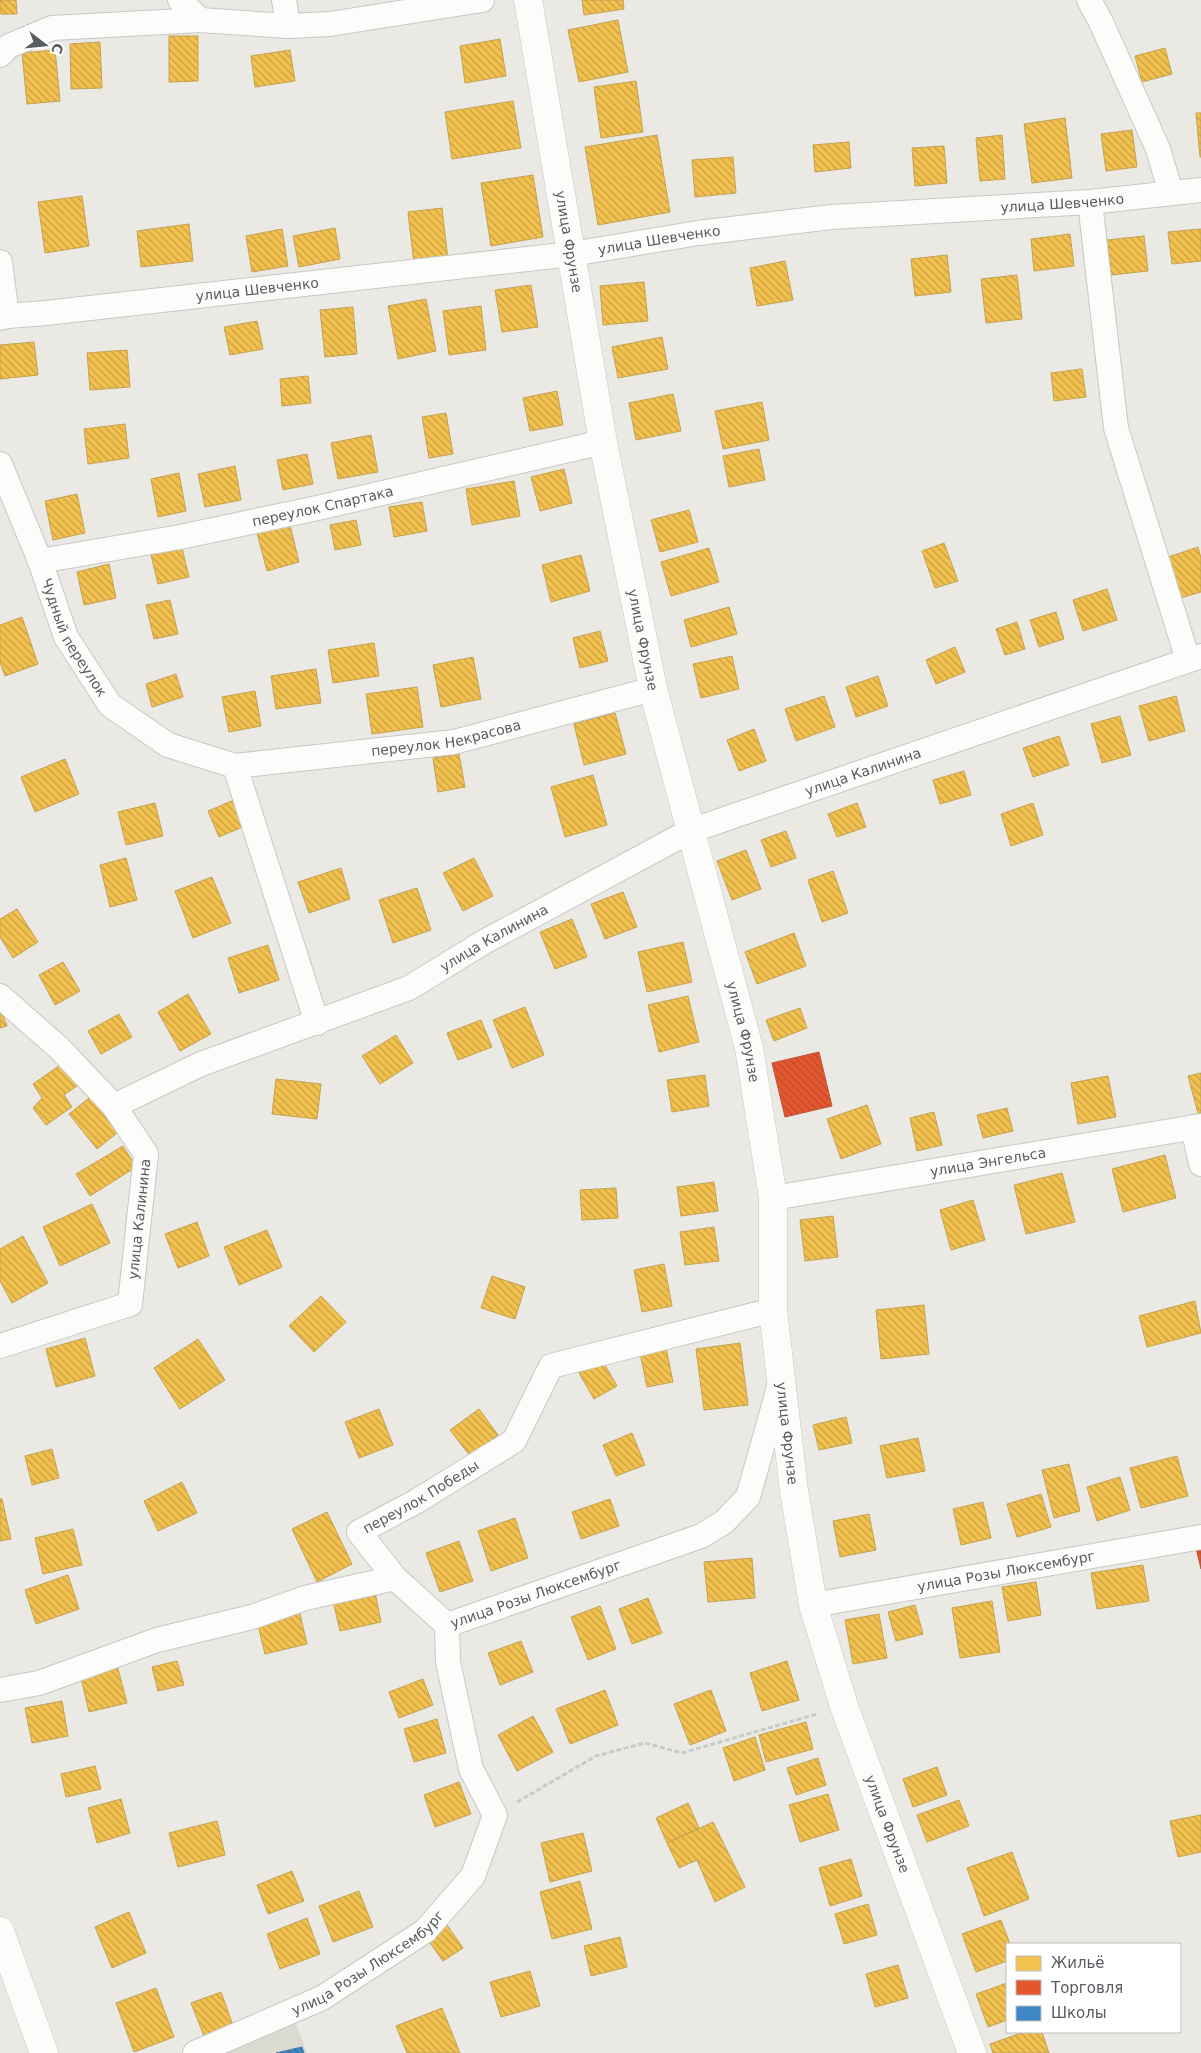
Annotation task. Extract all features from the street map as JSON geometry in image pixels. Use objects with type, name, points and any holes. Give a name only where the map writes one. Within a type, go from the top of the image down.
[{"type":"street","points":[[180,0],[200,20]]},
{"type":"street","points":[[284,0],[288,26]]},
{"type":"street","points":[[0,55],[8,46],[52,28],[200,20],[288,26],[330,24],[482,0]]},
{"type":"street","name":"улица Фрунзе","points":[[528,0],[603,442],[653,689],[749,1048],[773,1198],[773,1310],[794,1491],[813,1605],[844,1706],[972,2053]]},
{"type":"street","points":[[1089,0],[1100,20],[1158,149],[1171,193]]},
{"type":"street","name":"улица Шевченко","points":[[4,317],[572,254],[698,233],[831,218],[1090,202],[1201,190]]},
{"type":"street","points":[[1090,202],[1116,428],[1195,658]]},
{"type":"street","points":[[0,262],[4,317]]},
{"type":"street","name":"переулок Спартака","points":[[40,561],[180,537],[312,509],[603,442]]},
{"type":"street","name":"Чудный переулок","points":[[0,464],[40,561],[66,637],[110,705],[168,745],[235,766]]},
{"type":"street","name":"улица Калинина","points":[[0,1346],[130,1304],[146,1154],[114,1106],[201,1064],[409,988],[484,942],[690,831],[1195,658]]},
{"type":"street","name":"переулок Некрасова","points":[[235,766],[454,742],[653,689]]},
{"type":"street","points":[[235,766],[317,1023]]},
{"type":"street","points":[[0,996],[60,1048],[114,1106]]},
{"type":"street","points":[[1197,1127],[1201,1164]]},
{"type":"street","name":"улица Энгельса","points":[[773,1198],[1197,1127]]},
{"type":"street","name":"переулок Победы","points":[[395,1578],[359,1532],[417,1501],[514,1441],[551,1366],[773,1310]]},
{"type":"street","name":"улица Розы Люксембург","points":[[195,2053],[322,1998],[426,1931],[473,1876],[495,1815],[471,1769],[448,1662],[447,1625],[701,1536],[724,1522],[748,1497],[781,1378]]},
{"type":"street","name":"улица Розы Люксембург","points":[[813,1605],[1201,1537]]},
{"type":"street","points":[[0,1690],[39,1683],[157,1640],[252,1617],[305,1598],[395,1578],[447,1625]]},
{"type":"street","points":[[0,1932],[44,2053]]},
{"type":"path","points":[[495,1815],[596,1756],[646,1743],[682,1753],[844,1706]]},
{"type":"shaded area","points":[[295,2021],[307,2053],[214,2053]]},
{"type":"building: Жильё","points":[[0,0],[16,0],[17,14],[0,14]]},
{"type":"building: Жильё","points":[[582,0],[623,0],[624,9],[584,15]]},
{"type":"building: Жильё","points":[[618,20],[628,72],[579,82],[568,30]]},
{"type":"building: Жильё","points":[[169,36],[198,36],[198,81],[169,82]]},
{"type":"building: Жильё","points":[[500,39],[506,76],[465,83],[460,46]]},
{"type":"building: Жильё","points":[[100,42],[102,88],[71,89],[70,44]]},
{"type":"building: Жильё","points":[[1165,48],[1172,74],[1142,82],[1135,56]]},
{"type":"building: Жильё","points":[[55,50],[60,101],[27,104],[22,53]]},
{"type":"building: Жильё","points":[[290,50],[295,81],[255,87],[251,56]]},
{"type":"building: Жильё","points":[[636,81],[643,132],[601,138],[594,87]]},
{"type":"building: Жильё","points":[[513,101],[521,148],[452,159],[445,112]]},
{"type":"building: Жильё","points":[[1196,113],[1201,113],[1201,157],[1200,157]]},
{"type":"building: Жильё","points":[[1065,118],[1072,178],[1032,183],[1024,124]]},
{"type":"building: Жильё","points":[[1132,130],[1137,167],[1106,171],[1101,134]]},
{"type":"building: Жильё","points":[[657,135],[670,212],[598,225],[585,147]]},
{"type":"building: Жильё","points":[[1002,135],[1005,179],[980,181],[976,138]]},
{"type":"building: Жильё","points":[[849,142],[851,168],[815,172],[813,145]]},
{"type":"building: Жильё","points":[[944,146],[947,183],[915,186],[912,148]]},
{"type":"building: Жильё","points":[[733,157],[736,193],[695,197],[692,160]]},
{"type":"building: Жильё","points":[[533,175],[543,237],[491,246],[481,183]]},
{"type":"building: Жильё","points":[[82,196],[89,246],[45,253],[38,202]]},
{"type":"building: Жильё","points":[[442,208],[448,260],[414,264],[408,212]]},
{"type":"building: Жильё","points":[[189,224],[193,261],[141,267],[137,231]]},
{"type":"building: Жильё","points":[[335,228],[340,259],[299,267],[293,236]]},
{"type":"building: Жильё","points":[[282,229],[288,266],[252,272],[246,236]]},
{"type":"building: Жильё","points":[[1201,229],[1201,261],[1172,264],[1168,232]]},
{"type":"building: Жильё","points":[[1070,234],[1074,266],[1034,271],[1031,239]]},
{"type":"building: Жильё","points":[[1144,236],[1148,271],[1111,275],[1107,240]]},
{"type":"building: Жильё","points":[[947,255],[951,292],[915,296],[911,259]]},
{"type":"building: Жильё","points":[[785,261],[793,300],[757,306],[750,268]]},
{"type":"building: Жильё","points":[[1017,275],[1022,319],[986,323],[981,279]]},
{"type":"building: Жильё","points":[[644,282],[648,321],[603,325],[600,286]]},
{"type":"building: Жильё","points":[[531,285],[538,327],[502,332],[495,290]]},
{"type":"building: Жильё","points":[[426,299],[436,351],[398,359],[388,306]]},
{"type":"building: Жильё","points":[[481,306],[486,350],[449,355],[443,311]]},
{"type":"building: Жильё","points":[[353,307],[357,354],[325,357],[320,310]]},
{"type":"building: Жильё","points":[[257,321],[263,349],[230,355],[224,327]]},
{"type":"building: Жильё","points":[[662,337],[668,369],[618,378],[612,347]]},
{"type":"building: Жильё","points":[[34,342],[38,375],[0,379],[0,345]]},
{"type":"building: Жильё","points":[[127,350],[130,387],[90,390],[87,353]]},
{"type":"building: Жильё","points":[[1082,369],[1086,397],[1054,401],[1051,373]]},
{"type":"building: Жильё","points":[[308,376],[311,403],[282,406],[280,379]]},
{"type":"building: Жильё","points":[[557,391],[563,425],[530,431],[523,398]]},
{"type":"building: Жильё","points":[[673,394],[681,431],[636,440],[629,403]]},
{"type":"building: Жильё","points":[[762,402],[769,440],[723,449],[715,411]]},
{"type":"building: Жильё","points":[[446,413],[453,454],[429,458],[422,417]]},
{"type":"building: Жильё","points":[[125,424],[129,458],[88,464],[84,429]]},
{"type":"building: Жильё","points":[[371,435],[378,472],[338,479],[331,443]]},
{"type":"building: Жильё","points":[[759,449],[765,480],[729,487],[723,456]]},
{"type":"building: Жильё","points":[[307,454],[313,484],[283,490],[277,460]]},
{"type":"building: Жильё","points":[[235,466],[241,500],[205,507],[198,474]]},
{"type":"building: Жильё","points":[[564,469],[572,503],[540,511],[531,477]]},
{"type":"building: Жильё","points":[[179,473],[186,511],[158,517],[151,479]]},
{"type":"building: Жильё","points":[[514,481],[520,516],[472,525],[466,489]]},
{"type":"building: Жильё","points":[[77,494],[85,533],[53,540],[45,501]]},
{"type":"building: Жильё","points":[[422,502],[427,531],[394,537],[389,507]]},
{"type":"building: Жильё","points":[[689,510],[698,542],[660,552],[651,520]]},
{"type":"building: Жильё","points":[[356,520],[361,545],[335,550],[330,525]]},
{"type":"building: Жильё","points":[[289,521],[299,562],[267,571],[256,529]]},
{"type":"building: Жильё","points":[[944,543],[958,581],[935,588],[922,551]]},
{"type":"building: Жильё","points":[[1198,547],[1201,558],[1201,592],[1177,599],[1165,558]]},
{"type":"building: Жильё","points":[[182,548],[189,577],[158,584],[151,555]]},
{"type":"building: Жильё","points":[[709,548],[719,582],[671,596],[661,562]]},
{"type":"building: Жильё","points":[[581,555],[590,591],[551,602],[542,565]]},
{"type":"building: Жильё","points":[[109,564],[116,598],[84,605],[77,572]]},
{"type":"building: Жильё","points":[[1107,589],[1117,620],[1083,631],[1073,600]]},
{"type":"building: Жильё","points":[[170,600],[178,634],[154,639],[146,605]]},
{"type":"building: Жильё","points":[[729,607],[737,634],[691,647],[684,620]]},
{"type":"building: Жильё","points":[[1056,612],[1064,639],[1039,647],[1030,620]]},
{"type":"building: Жильё","points":[[22,617],[38,664],[5,676],[0,662],[0,625]]},
{"type":"building: Жильё","points":[[1017,622],[1025,649],[1005,655],[996,629]]},
{"type":"building: Жильё","points":[[600,631],[608,661],[580,668],[573,638]]},
{"type":"building: Жильё","points":[[374,643],[379,676],[333,683],[328,650]]},
{"type":"building: Жильё","points":[[955,647],[965,672],[936,684],[926,660]]},
{"type":"building: Жильё","points":[[732,656],[739,689],[701,698],[693,664]]},
{"type":"building: Жильё","points":[[473,657],[481,699],[441,707],[433,665]]},
{"type":"building: Жильё","points":[[316,669],[321,703],[276,709],[271,676]]},
{"type":"building: Жильё","points":[[176,674],[183,697],[152,707],[146,684]]},
{"type":"building: Жильё","points":[[878,676],[888,706],[856,717],[846,687]]},
{"type":"building: Жильё","points":[[417,687],[423,727],[372,734],[366,694]]},
{"type":"building: Жильё","points":[[255,691],[261,726],[229,732],[222,697]]},
{"type":"building: Жильё","points":[[824,696],[835,727],[796,741],[785,709]]},
{"type":"building: Жильё","points":[[1176,696],[1185,731],[1149,741],[1139,706]]},
{"type":"building: Жильё","points":[[615,713],[626,754],[584,765],[574,724]]},
{"type":"building: Жильё","points":[[1120,716],[1131,755],[1102,763],[1091,724]]},
{"type":"building: Жильё","points":[[754,729],[766,761],[739,771],[727,740]]},
{"type":"building: Жильё","points":[[1059,736],[1069,765],[1033,777],[1023,748]]},
{"type":"building: Жильё","points":[[459,754],[465,787],[438,792],[433,758]]},
{"type":"building: Жильё","points":[[65,759],[79,794],[35,812],[21,777]]},
{"type":"building: Жильё","points":[[964,771],[971,795],[940,804],[933,780]]},
{"type":"building: Жильё","points":[[593,775],[607,825],[565,837],[551,787]]},
{"type":"building: Жильё","points":[[234,800],[245,826],[219,837],[208,811]]},
{"type":"building: Жильё","points":[[155,803],[163,836],[126,845],[118,812]]},
{"type":"building: Жильё","points":[[857,803],[866,827],[837,837],[828,814]]},
{"type":"building: Жильё","points":[[1033,803],[1043,835],[1011,846],[1001,814]]},
{"type":"building: Жильё","points":[[786,831],[796,858],[771,867],[761,840]]},
{"type":"building: Жильё","points":[[746,850],[761,889],[732,900],[717,861]]},
{"type":"building: Жильё","points":[[126,858],[137,900],[110,907],[100,865]]},
{"type":"building: Жильё","points":[[474,858],[493,896],[463,911],[443,873]]},
{"type":"building: Жильё","points":[[341,868],[350,899],[309,913],[298,882]]},
{"type":"building: Жильё","points":[[833,871],[848,913],[822,922],[808,880]]},
{"type":"building: Жильё","points":[[212,877],[231,923],[193,938],[175,891]]},
{"type":"building: Жильё","points":[[417,888],[431,930],[393,943],[379,900]]},
{"type":"building: Жильё","points":[[623,892],[637,927],[605,939],[591,904]]},
{"type":"building: Жильё","points":[[17,909],[38,942],[13,958],[0,937],[0,919]]},
{"type":"building: Жильё","points":[[572,919],[587,957],[555,969],[540,932]]},
{"type":"building: Жильё","points":[[794,933],[806,966],[757,984],[745,952]]},
{"type":"building: Жильё","points":[[683,942],[692,982],[647,992],[638,952]]},
{"type":"building: Жильё","points":[[268,945],[279,980],[239,993],[228,958]]},
{"type":"building: Жильё","points":[[63,962],[80,991],[55,1005],[39,975]]},
{"type":"building: Жильё","points":[[188,994],[211,1034],[180,1051],[158,1012]]},
{"type":"building: Жильё","points":[[688,996],[699,1042],[659,1052],[648,1005]]},
{"type":"building: Жильё","points":[[525,1007],[544,1055],[512,1068],[493,1020]]},
{"type":"building: Жильё","points":[[0,1008],[7,1026],[0,1028]]},
{"type":"building: Жильё","points":[[800,1008],[807,1028],[774,1041],[766,1020]]},
{"type":"building: Жильё","points":[[119,1014],[132,1037],[101,1054],[88,1031]]},
{"type":"building: Жильё","points":[[481,1020],[492,1047],[458,1060],[447,1033]]},
{"type":"building: Жильё","points":[[396,1035],[413,1063],[380,1084],[362,1056]]},
{"type":"building: Жильё","points":[[66,1061],[81,1083],[64,1095],[72,1107],[46,1125],[33,1108],[42,1098],[33,1084]]},
{"type":"building: Жильё","points":[[1201,1073],[1201,1116],[1199,1117],[1188,1076]]},
{"type":"building: Жильё","points":[[705,1075],[709,1106],[672,1112],[667,1080]]},
{"type":"building: Жильё","points":[[1108,1076],[1116,1117],[1078,1124],[1071,1083]]},
{"type":"building: Жильё","points":[[276,1079],[321,1084],[317,1119],[272,1114]]},
{"type":"building: Жильё","points":[[94,1094],[122,1129],[97,1149],[69,1114]]},
{"type":"building: Жильё","points":[[867,1105],[881,1144],[841,1159],[827,1119]]},
{"type":"building: Жильё","points":[[1007,1108],[1013,1131],[983,1138],[977,1115]]},
{"type":"building: Жильё","points":[[934,1112],[942,1145],[917,1151],[910,1118]]},
{"type":"building: Жильё","points":[[123,1146],[136,1167],[90,1196],[76,1174]]},
{"type":"building: Жильё","points":[[1165,1155],[1176,1198],[1123,1212],[1112,1169]]},
{"type":"building: Жильё","points":[[1062,1173],[1075,1222],[1026,1234],[1014,1185]]},
{"type":"building: Жильё","points":[[714,1182],[718,1211],[681,1216],[677,1187]]},
{"type":"building: Жильё","points":[[616,1188],[618,1218],[582,1220],[580,1190]]},
{"type":"building: Жильё","points":[[973,1200],[985,1240],[951,1250],[940,1210]]},
{"type":"building: Жильё","points":[[92,1204],[110,1243],[60,1266],[43,1227]]},
{"type":"building: Жильё","points":[[833,1216],[838,1257],[805,1261],[800,1220]]},
{"type":"building: Жильё","points":[[197,1222],[209,1256],[178,1268],[165,1234]]},
{"type":"building: Жильё","points":[[714,1227],[719,1261],[685,1265],[680,1232]]},
{"type":"building: Жильё","points":[[267,1230],[282,1267],[239,1285],[224,1247]]},
{"type":"building: Жильё","points":[[23,1236],[48,1283],[12,1303],[0,1281],[0,1249]]},
{"type":"building: Жильё","points":[[664,1264],[672,1306],[642,1312],[634,1270]]},
{"type":"building: Жильё","points":[[492,1276],[525,1287],[515,1319],[481,1308]]},
{"type":"building: Жильё","points":[[321,1296],[346,1322],[314,1352],[289,1326]]},
{"type":"building: Жильё","points":[[1195,1301],[1201,1333],[1147,1347],[1139,1316]]},
{"type":"building: Жильё","points":[[924,1305],[929,1354],[881,1359],[876,1310]]},
{"type":"building: Жильё","points":[[85,1338],[95,1376],[56,1387],[46,1349]]},
{"type":"building: Жильё","points":[[198,1339],[225,1380],[180,1409],[154,1368]]},
{"type":"building: Жильё","points":[[665,1343],[673,1382],[647,1387],[639,1348]]},
{"type":"building: Жильё","points":[[740,1343],[748,1405],[704,1410],[696,1349]]},
{"type":"building: Жильё","points":[[602,1360],[617,1386],[594,1399],[579,1373]]},
{"type":"building: Жильё","points":[[379,1409],[393,1445],[359,1458],[345,1422]]},
{"type":"building: Жильё","points":[[479,1409],[498,1435],[470,1456],[450,1430]]},
{"type":"building: Жильё","points":[[846,1417],[852,1443],[819,1450],[813,1425]]},
{"type":"building: Жильё","points":[[632,1433],[645,1465],[616,1476],[603,1445]]},
{"type":"building: Жильё","points":[[918,1438],[925,1471],[887,1478],[880,1446]]},
{"type":"building: Жильё","points":[[52,1449],[59,1478],[32,1485],[25,1456]]},
{"type":"building: Жильё","points":[[1177,1456],[1188,1496],[1141,1508],[1130,1468]]},
{"type":"building: Жильё","points":[[1069,1464],[1080,1511],[1054,1518],[1042,1470]]},
{"type":"building: Жильё","points":[[1120,1477],[1130,1510],[1097,1521],[1087,1487]]},
{"type":"building: Жильё","points":[[182,1482],[197,1513],[158,1531],[144,1501]]},
{"type":"building: Жильё","points":[[1041,1494],[1051,1527],[1017,1537],[1007,1504]]},
{"type":"building: Жильё","points":[[0,1499],[2,1499],[11,1539],[0,1541]]},
{"type":"building: Жильё","points":[[610,1499],[619,1526],[581,1539],[572,1512]]},
{"type":"building: Жильё","points":[[983,1502],[991,1538],[961,1545],[953,1509]]},
{"type":"building: Жильё","points":[[327,1512],[352,1564],[317,1582],[292,1529]]},
{"type":"building: Жильё","points":[[869,1514],[876,1550],[840,1557],[833,1521]]},
{"type":"building: Жильё","points":[[515,1518],[528,1558],[491,1571],[478,1531]]},
{"type":"building: Жильё","points":[[73,1529],[82,1565],[43,1574],[35,1538]]},
{"type":"building: Жильё","points":[[459,1541],[473,1581],[440,1592],[426,1553]]},
{"type":"building: Жильё","points":[[752,1558],[755,1598],[708,1602],[704,1562]]},
{"type":"building: Жильё","points":[[1143,1565],[1149,1601],[1097,1609],[1091,1573]]},
{"type":"building: Жильё","points":[[68,1575],[79,1609],[36,1624],[25,1590]]},
{"type":"building: Жильё","points":[[1036,1582],[1041,1615],[1008,1621],[1002,1587]]},
{"type":"building: Жильё","points":[[375,1592],[381,1622],[340,1631],[333,1601]]},
{"type":"building: Жильё","points":[[648,1598],[662,1633],[632,1644],[619,1609]]},
{"type":"building: Жильё","points":[[992,1601],[1000,1652],[960,1658],[952,1608]]},
{"type":"building: Жильё","points":[[915,1605],[923,1634],[896,1641],[888,1612]]},
{"type":"building: Жильё","points":[[600,1606],[616,1649],[588,1660],[571,1617]]},
{"type":"building: Жильё","points":[[299,1610],[307,1644],[265,1654],[257,1621]]},
{"type":"building: Жильё","points":[[879,1614],[887,1658],[853,1664],[845,1620]]},
{"type":"building: Жильё","points":[[521,1641],[533,1672],[500,1685],[488,1653]]},
{"type":"building: Жильё","points":[[177,1661],[184,1685],[158,1691],[152,1667]]},
{"type":"building: Жильё","points":[[787,1661],[799,1700],[762,1711],[750,1673]]},
{"type":"building: Жильё","points":[[117,1665],[127,1703],[89,1712],[80,1674]]},
{"type":"building: Жильё","points":[[423,1679],[433,1705],[399,1718],[389,1692]]},
{"type":"building: Жильё","points":[[605,1690],[618,1725],[570,1744],[556,1709]]},
{"type":"building: Жильё","points":[[711,1690],[726,1731],[690,1745],[674,1704]]},
{"type":"building: Жильё","points":[[62,1701],[68,1736],[32,1743],[25,1708]]},
{"type":"building: Жильё","points":[[533,1716],[553,1752],[517,1771],[498,1735]]},
{"type":"building: Жильё","points":[[437,1719],[446,1753],[414,1762],[404,1729]]},
{"type":"building: Жильё","points":[[806,1722],[813,1749],[766,1762],[759,1735]]},
{"type":"building: Жильё","points":[[755,1737],[765,1770],[734,1781],[723,1748]]},
{"type":"building: Жильё","points":[[818,1758],[826,1785],[796,1795],[787,1768]]},
{"type":"building: Жильё","points":[[95,1766],[101,1789],[66,1797],[61,1774]]},
{"type":"building: Жильё","points":[[937,1767],[947,1795],[913,1807],[903,1779]]},
{"type":"building: Жильё","points":[[459,1782],[471,1814],[435,1827],[424,1795]]},
{"type":"building: Жильё","points":[[828,1794],[839,1830],[800,1842],[789,1805]]},
{"type":"building: Жильё","points":[[121,1799],[130,1833],[97,1843],[88,1808]]},
{"type":"building: Жильё","points":[[959,1800],[969,1826],[927,1842],[917,1815]]},
{"type":"building: Жильё","points":[[688,1803],[699,1828],[667,1843],[656,1818]]},
{"type":"building: Жильё","points":[[1201,1815],[1201,1852],[1178,1857],[1170,1821]]},
{"type":"building: Жильё","points":[[217,1821],[225,1855],[178,1867],[169,1833]]},
{"type":"building: Жильё","points":[[713,1822],[745,1887],[715,1902],[697,1860],[679,1868],[667,1843]]},
{"type":"building: Жильё","points":[[583,1833],[592,1871],[550,1882],[541,1843]]},
{"type":"building: Жильё","points":[[1012,1852],[1029,1899],[984,1916],[967,1868]]},
{"type":"building: Жильё","points":[[851,1859],[862,1896],[830,1906],[819,1868]]},
{"type":"building: Жильё","points":[[292,1871],[304,1901],[268,1914],[257,1885]]},
{"type":"building: Жильё","points":[[580,1881],[592,1929],[552,1939],[540,1892]]},
{"type":"building: Жильё","points":[[359,1891],[373,1927],[333,1942],[319,1906]]},
{"type":"building: Жильё","points":[[868,1904],[877,1935],[844,1944],[835,1914]]},
{"type":"building: Жильё","points":[[129,1912],[146,1953],[112,1968],[95,1927]]},
{"type":"building: Жильё","points":[[307,1918],[320,1954],[280,1969],[267,1934]]},
{"type":"building: Жильё","points":[[1001,1920],[1010,1943],[1006,1943],[1006,1961],[976,1972],[962,1934]]},
{"type":"building: Жильё","points":[[445,1922],[463,1948],[443,1961],[425,1936]]},
{"type":"building: Жильё","points":[[620,1937],[627,1967],[591,1976],[584,1946]]},
{"type":"building: Жильё","points":[[898,1965],[908,1998],[875,2007],[866,1974]]},
{"type":"building: Жильё","points":[[530,1971],[540,2006],[501,2017],[490,1982]]},
{"type":"building: Жильё","points":[[1006,1983],[1006,2020],[988,2027],[976,1994]]},
{"type":"building: Жильё","points":[[156,1988],[174,2037],[134,2052],[116,2003]]},
{"type":"building: Жильё","points":[[221,1992],[233,2025],[204,2036],[191,2003]]},
{"type":"building: Жильё","points":[[442,2008],[460,2053],[407,2053],[396,2026]]},
{"type":"building: Жильё","points":[[1021,2033],[1042,2033],[1049,2053],[993,2053],[990,2044]]},
{"type":"building: Торговля","points":[[819,1052],[832,1106],[785,1117],[772,1063]]},
{"type":"building: Торговля","points":[[1201,1547],[1201,1569],[1196,1548]]},
{"type":"building: Школы","points":[[302,2047],[304,2053],[276,2053]]}]
